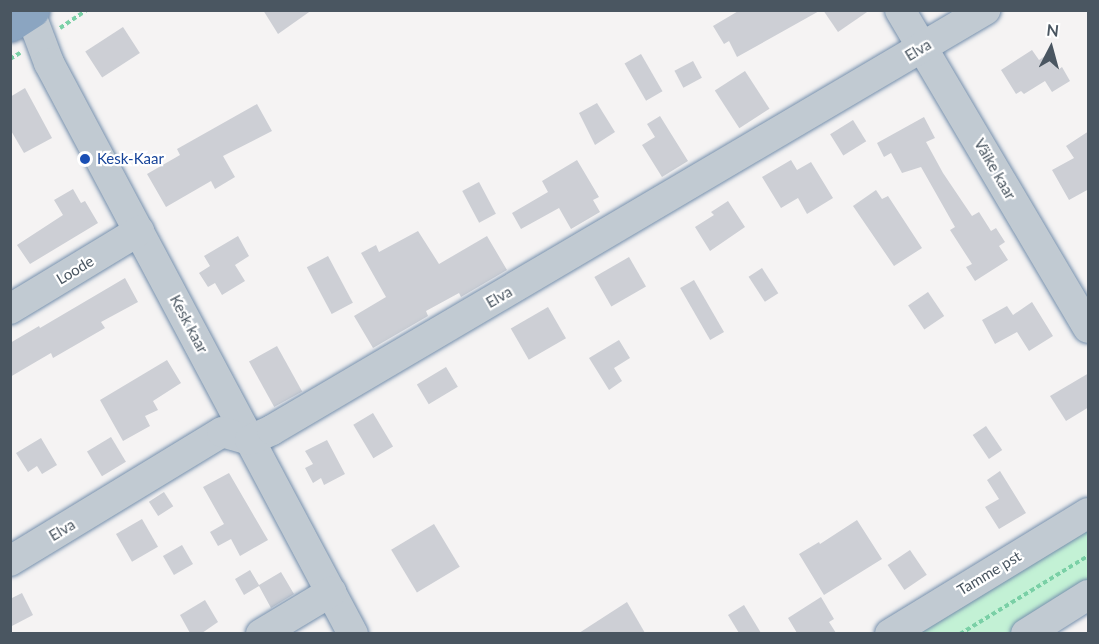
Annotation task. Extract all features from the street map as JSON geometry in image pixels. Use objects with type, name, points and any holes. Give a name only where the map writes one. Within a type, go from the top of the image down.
[{"type":"street","name":"Väike kaar","points":[[900,10],[1089,328]]},
{"type":"street","name":"Elva","points":[[10,561],[222,432],[250,440],[282,424],[985,10]]},
{"type":"street","name":"Kesk kaar","points":[[27,14],[49,63],[353,633]]},
{"type":"street","name":"Loode","points":[[10,309],[139,231]]},
{"type":"street","name":"Tamme pst","points":[[890,633],[1089,513]]},
{"type":"street","points":[[261,633],[331,592]]},
{"type":"street","points":[[1026,633],[1089,595]]},
{"type":"path","points":[[960,633],[1089,556]]},
{"type":"green space","points":[[1088,517],[1088,587],[1012,633],[896,634]]},
{"type":"building","points":[[263,10],[312,10],[278,34]]},
{"type":"building","points":[[740,10],[821,10],[737,57],[729,41],[724,44],[713,26]]},
{"type":"building","points":[[823,10],[870,10],[838,32]]},
{"type":"building","points":[[123,27],[140,53],[102,78],[85,52]]},
{"type":"building","points":[[1032,50],[1039,60],[1048,54],[1058,70],[1062,67],[1070,81],[1052,92],[1045,81],[1024,94],[1021,91],[1016,94],[1001,70]]},
{"type":"building","points":[[641,54],[662,91],[646,101],[625,64]]},
{"type":"building","points":[[693,61],[702,78],[683,88],[674,71]]},
{"type":"building","points":[[745,71],[770,109],[739,128],[715,91]]},
{"type":"building","points":[[25,88],[52,138],[24,153],[10,129],[10,97]]},
{"type":"building","points":[[597,103],[615,132],[595,145],[579,113]]},
{"type":"building","points":[[257,104],[272,131],[223,156],[235,177],[215,189],[211,181],[166,207],[147,174],[180,155],[177,149]]},
{"type":"building","points":[[660,116],[688,161],[662,177],[642,145],[655,137],[647,124]]},
{"type":"building","points":[[924,117],[935,138],[926,142],[943,173],[972,216],[979,212],[991,231],[996,228],[1005,242],[999,246],[1008,260],[975,281],[966,267],[972,264],[950,230],[955,227],[921,167],[902,173],[891,153],[884,157],[877,143]]},
{"type":"building","points":[[853,120],[866,141],[843,156],[830,134]]},
{"type":"building","points":[[1089,131],[1089,189],[1069,200],[1052,170],[1074,158],[1066,146]]},
{"type":"building","points":[[577,160],[599,197],[593,200],[600,212],[571,229],[559,208],[521,229],[512,213],[548,192],[542,181]]},
{"type":"building","points":[[791,160],[797,170],[811,162],[833,198],[807,214],[798,198],[781,208],[762,177]]},
{"type":"building","points":[[479,182],[496,214],[479,223],[462,191]]},
{"type":"building","points":[[73,189],[81,203],[85,201],[98,223],[30,264],[17,245],[63,215],[54,200]]},
{"type":"building","points":[[876,190],[882,199],[888,196],[922,248],[894,266],[853,206]]},
{"type":"building","points":[[728,201],[745,227],[710,251],[695,227],[714,215],[711,212]]},
{"type":"building","points":[[418,231],[439,264],[487,236],[507,270],[461,297],[459,293],[426,311],[428,316],[373,348],[354,316],[386,297],[361,253],[376,245],[379,252]]},
{"type":"building","points":[[238,236],[249,256],[235,265],[245,281],[222,295],[215,283],[208,287],[199,273],[210,266],[204,256]]},
{"type":"building","points":[[328,256],[353,303],[332,314],[307,267]]},
{"type":"building","points":[[629,257],[646,286],[611,306],[594,277]]},
{"type":"building","points":[[762,268],[778,293],[765,302],[749,277]]},
{"type":"building","points":[[125,278],[138,302],[101,322],[105,328],[53,358],[51,353],[10,377],[10,343]]},
{"type":"building","points":[[694,280],[724,332],[710,340],[680,288]]},
{"type":"building","points":[[928,292],[944,316],[924,329],[908,305]]},
{"type":"building","points":[[1032,302],[1053,336],[1029,351],[1017,332],[995,344],[982,320],[1007,306],[1013,315]]},
{"type":"building","points":[[548,307],[566,338],[529,360],[511,328]]},
{"type":"building","points":[[619,340],[630,358],[614,368],[622,381],[609,390],[589,358]]},
{"type":"building","points":[[277,346],[302,391],[274,407],[249,362]]},
{"type":"building","points":[[167,360],[181,383],[153,401],[158,410],[145,416],[150,426],[123,441],[100,400]]},
{"type":"building","points":[[446,367],[458,387],[429,404],[417,385]]},
{"type":"building","points":[[1089,373],[1089,407],[1066,421],[1050,396]]},
{"type":"building","points":[[373,413],[393,446],[373,458],[353,425]]},
{"type":"building","points":[[986,426],[1002,450],[989,459],[973,435]]},
{"type":"building","points":[[111,437],[126,462],[102,476],[87,451]]},
{"type":"building","points":[[41,438],[57,465],[42,474],[37,466],[28,472],[16,453]]},
{"type":"building","points":[[327,440],[345,474],[324,485],[321,478],[313,483],[305,468],[313,464],[305,451]]},
{"type":"building","points":[[1000,471],[1026,513],[999,529],[985,507],[999,499],[987,480]]},
{"type":"building","points":[[229,473],[268,540],[240,556],[231,539],[218,546],[210,532],[224,524],[203,487]]},
{"type":"building","points":[[164,492],[173,506],[158,516],[149,502]]},
{"type":"building","points":[[142,519],[158,547],[132,562],[116,534]]},
{"type":"building","points":[[857,520],[882,559],[824,595],[799,554],[819,542],[820,544]]},
{"type":"building","points":[[434,524],[460,567],[417,593],[391,550]]},
{"type":"building","points":[[182,545],[193,564],[174,575],[163,556]]},
{"type":"building","points":[[910,550],[927,575],[904,590],[888,565]]},
{"type":"building","points":[[250,570],[259,585],[281,572],[294,594],[271,608],[259,586],[244,595],[235,579]]},
{"type":"building","points":[[22,593],[33,615],[10,627],[10,599]]},
{"type":"building","points":[[821,597],[834,619],[829,622],[836,633],[797,633],[788,618]]},
{"type":"building","points":[[205,600],[218,622],[202,633],[190,633],[180,615]]},
{"type":"building","points":[[627,602],[645,633],[579,633]]},
{"type":"building","points":[[744,605],[761,633],[739,633],[728,615]]},
{"type":"place","name":"Kesk-Kaar","points":[[85,159]]}]
